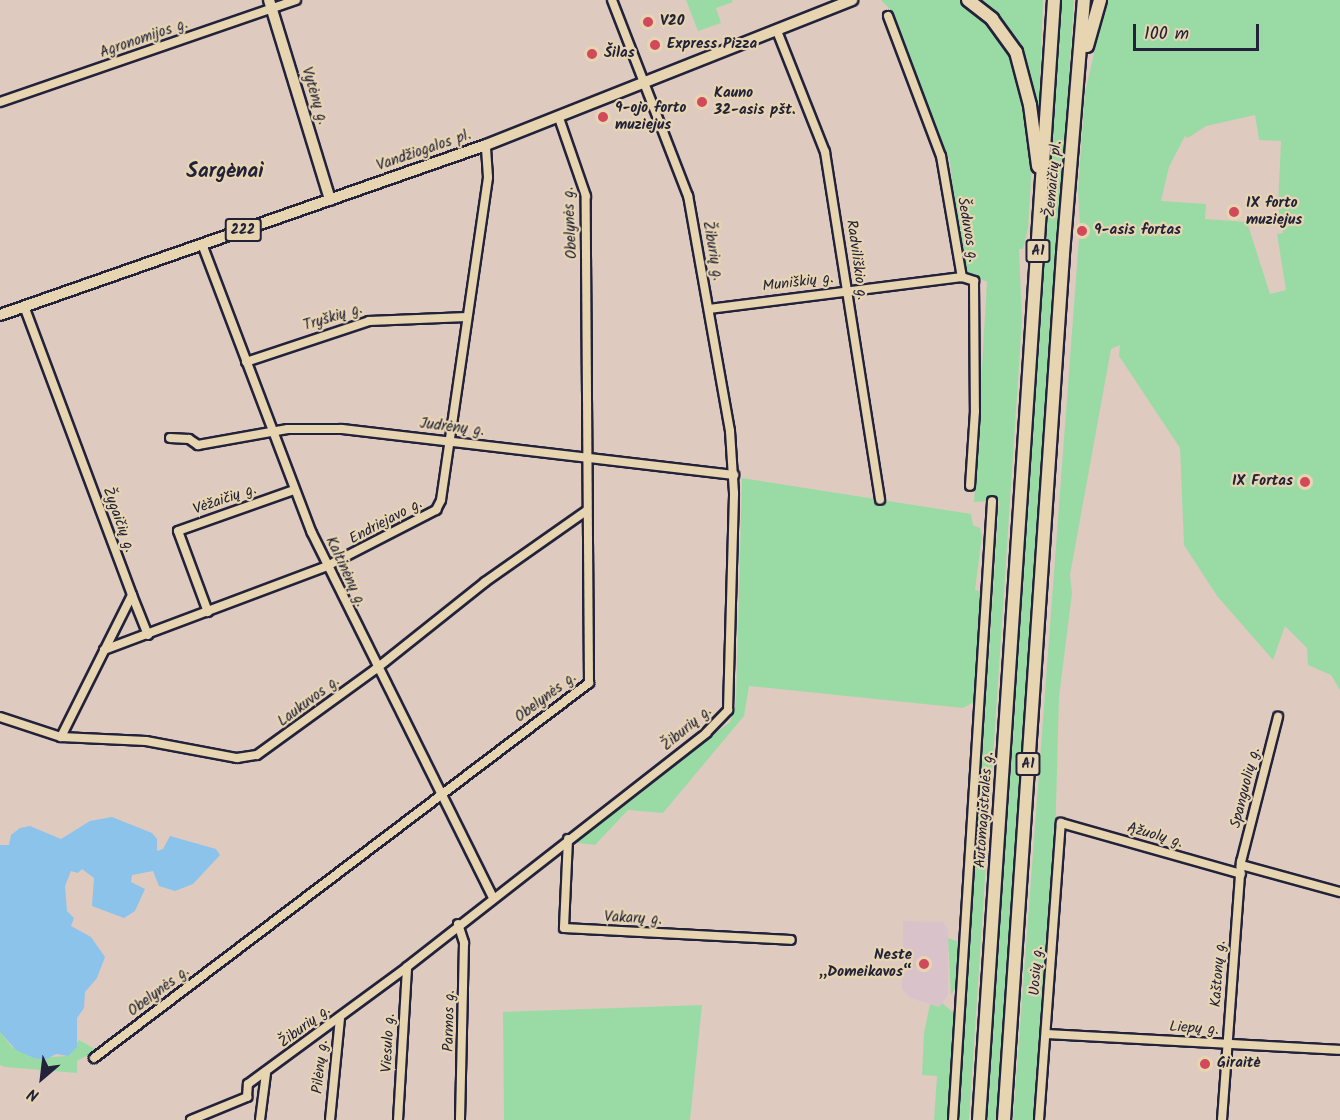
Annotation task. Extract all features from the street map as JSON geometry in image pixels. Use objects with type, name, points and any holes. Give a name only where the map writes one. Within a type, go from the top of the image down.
[{"type":"highway","points":[[968,0],[992,18],[1016,52],[1030,105],[1041,197]]},
{"type":"highway","name":"Žemaičių pl.","points":[[1020,503],[1054,0]]},
{"type":"highway","name":"Žemaičių pl.","points":[[1004,1120],[1045,504],[1070,162],[1082,64],[1084,0]]},
{"type":"highway","points":[[1082,64],[1100,0]]},
{"type":"highway","name":"Automagistralės g.","points":[[979,1120],[1020,503]]},
{"type":"main road","name":"Vandžiogalos pl.","points":[[0,315],[486,145],[646,84],[852,0]]},
{"type":"main road","name":"Vytėnų g.","points":[[270,5],[330,200]]},
{"type":"street","name":"Agronomijos g.","points":[[0,102],[270,5],[296,0]]},
{"type":"street","name":"Žiburių g.","points":[[191,1120],[247,1097],[248,1084],[266,1073],[407,967],[458,924],[706,733],[728,710],[734,475],[709,309],[688,196],[612,0]]},
{"type":"street","name":"Šeduvos g.","points":[[888,16],[941,156],[962,277],[975,281],[975,411],[970,486]]},
{"type":"street","name":"Radviliškio g.","points":[[777,31],[825,152],[880,500]]},
{"type":"street","name":"Obelynės g.","points":[[94,1058],[589,683],[586,511],[586,196],[559,118]]},
{"type":"street","name":"Endriejavo g.","points":[[104,650],[327,566],[436,510],[450,441],[488,177],[486,145]]},
{"type":"street","name":"Kaltinėnų g.","points":[[202,244],[272,434],[327,566],[439,796],[493,898]]},
{"type":"street","name":"Muniškių g.","points":[[709,309],[962,277]]},
{"type":"street","name":"Žygaičių g.","points":[[24,306],[148,635]]},
{"type":"street","name":"Tryškių g.","points":[[246,362],[369,321],[467,317]]},
{"type":"street","name":"Judrėnų g.","points":[[170,438],[189,439],[198,445],[319,427],[734,475]]},
{"type":"street","name":"Vėžaičių g.","points":[[208,612],[178,531],[294,490]]},
{"type":"street","points":[[952,1120],[992,501]]},
{"type":"street","name":"Laukuvos g.","points":[[0,717],[61,737],[146,741],[220,755],[252,757],[273,746],[376,669],[485,582],[586,511]]},
{"type":"street","points":[[61,737],[132,595]]},
{"type":"street","name":"Spanguolių g.","points":[[1241,870],[1278,717]]},
{"type":"street","name":"Ąžuolų g.","points":[[1061,823],[1241,870],[1340,892]]},
{"type":"street","name":"Uosių g.","points":[[1039,1120],[1061,823]]},
{"type":"street","name":"Vakarų g.","points":[[568,839],[564,928],[791,940]]},
{"type":"street","name":"Kaštonų g.","points":[[1222,1120],[1241,870]]},
{"type":"street","name":"Parmos g.","points":[[458,924],[464,954],[460,1120]]},
{"type":"street","name":"Viesulo g.","points":[[398,1120],[407,967]]},
{"type":"street","name":"Pilėnų g.","points":[[330,1120],[340,1017]]},
{"type":"street","name":"Liepų g.","points":[[1046,1034],[1340,1050]]},
{"type":"street","points":[[260,1120],[266,1073]]},
{"type":"shaded area","points":[[903,921],[943,922],[948,930],[948,994],[940,1007],[910,998],[902,989]]},
{"type":"green space","points":[[686,0],[732,0],[733,2],[716,8],[721,23],[698,31]]},
{"type":"green space","points":[[881,0],[961,0],[992,24],[1011,50],[1025,97],[1032,165],[1028,228],[1023,249],[1019,249],[1022,319],[969,1120],[958,1120],[999,501],[974,502],[987,282],[961,270],[950,162],[892,11]]},
{"type":"green space","points":[[974,0],[1043,0],[1039,112],[1035,113],[1026,72]]},
{"type":"green space","points":[[1062,0],[1074,0],[1052,340],[998,1120],[987,1120]]},
{"type":"green space","points":[[1106,0],[1340,0],[1340,690],[1331,675],[1308,665],[1307,648],[1285,626],[1273,660],[1217,596],[1184,545],[1180,448],[1119,356],[1120,345],[1111,349],[1070,575],[1072,593],[1059,697],[1053,917],[1036,1120],[1013,1120],[1080,225],[1078,190],[1085,93]],"holes":[[[1255,115],[1259,140],[1281,141],[1278,206],[1283,233],[1277,234],[1286,290],[1270,294],[1247,222],[1205,219],[1206,204],[1161,201],[1169,167],[1185,136],[1188,138],[1206,126]]]},
{"type":"green space","points":[[742,478],[971,514],[973,525],[980,528],[982,536],[975,590],[980,591],[982,607],[974,702],[963,708],[749,686],[744,716],[663,813],[628,810],[595,845],[570,842],[730,722],[736,701]]},
{"type":"green space","points":[[948,938],[959,942],[961,948],[958,985],[951,995]]},
{"type":"green space","points":[[942,1003],[955,1014],[947,1120],[934,1120],[937,1076],[922,1075],[924,1033],[930,1004],[939,1007]]},
{"type":"green space","points":[[702,1005],[690,1120],[504,1120],[503,1012]]},
{"type":"green space","points":[[0,1032],[12,1047],[34,1058],[68,1056],[79,1040],[97,1050],[77,1061],[77,1073],[5,1067],[0,1065]]},
{"type":"water","points":[[112,817],[152,833],[157,839],[157,851],[163,849],[170,836],[216,849],[220,855],[193,884],[175,891],[159,886],[153,871],[132,875],[131,882],[145,889],[135,911],[124,918],[92,906],[94,878],[82,869],[78,873],[71,871],[65,886],[67,911],[74,918],[71,926],[91,937],[105,957],[97,978],[85,992],[84,1008],[77,1018],[77,1047],[68,1056],[56,1054],[45,1060],[34,1058],[16,1050],[0,1032],[0,845],[9,845],[11,835],[20,828],[30,826],[61,839],[90,821]]},
{"type":"place","name":"V20","points":[[648,22]]},
{"type":"place","name":"Express Pizza","points":[[655,45]]},
{"type":"place","name":"Šilas","points":[[592,54]]},
{"type":"place","name":"Kauno 32-asis pšt.","points":[[702,102]]},
{"type":"place","name":"9-ojo forto muziejus","points":[[603,117]]},
{"type":"place","name":"IX forto muziejus","points":[[1234,212]]},
{"type":"place","name":"9-asis fortas","points":[[1082,231]]},
{"type":"place","name":"IX Fortas","points":[[1305,482]]},
{"type":"place","name":"Neste „Domeikavos“","points":[[924,964]]},
{"type":"place","name":"Giraitė","points":[[1205,1064]]},
{"type":"district","name":"Sargėnai","points":[[225,172]]}]
